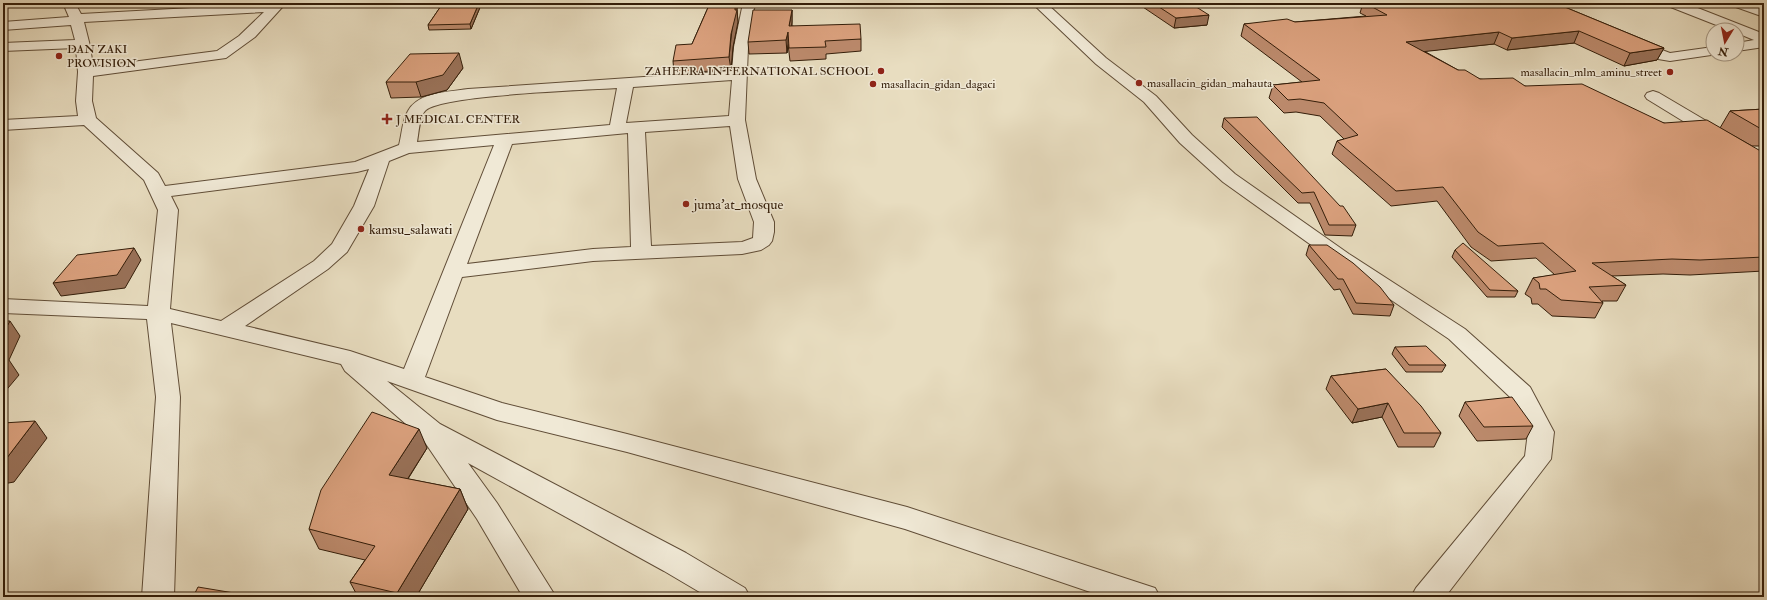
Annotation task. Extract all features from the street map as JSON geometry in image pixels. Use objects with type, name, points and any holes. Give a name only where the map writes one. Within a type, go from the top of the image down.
[{"type":"street","points":[[454,272],[594,255],[742,248],[754,246],[762,241],[764,222],[747,179],[738,120],[741,47],[749,3]]},
{"type":"street","points":[[1038,3],[1100,61],[1150,99],[1186,139],[1229,178],[1342,258],[1457,334],[1521,393],[1541,432],[1538,459],[1427,597]]},
{"type":"street","points":[[1674,3],[1764,39]]},
{"type":"street","points":[[1738,3],[1764,13]]},
{"type":"street","points":[[3,26],[73,14],[277,6]]},
{"type":"street","points":[[86,72],[221,55],[229,51],[267,18],[277,6]]},
{"type":"street","points":[[73,14],[82,44],[86,72],[83,109],[88,120],[152,177],[168,210],[158,313],[168,398],[158,597]]},
{"type":"street","points":[[1622,38],[1667,57],[1705,52]]},
{"type":"street","points":[[3,47],[82,44]]},
{"type":"street","points":[[1745,47],[1764,44]]},
{"type":"street","points":[[407,148],[416,111],[422,105],[438,99],[468,94],[740,75]]},
{"type":"street","points":[[617,129],[626,83]]},
{"type":"street","points":[[1653,96],[1764,163]]},
{"type":"street","points":[[3,125],[88,120]]},
{"type":"street","points":[[159,192],[357,167],[407,148],[617,129],[738,120]]},
{"type":"street","points":[[636,128],[641,252]]},
{"type":"street","points":[[412,381],[505,140]]},
{"type":"street","points":[[226,328],[321,265],[340,248],[364,206],[382,157]]},
{"type":"street","points":[[3,306],[158,313],[342,356],[497,411],[627,443],[907,518],[1144,597]]},
{"type":"street","points":[[342,356],[431,431],[675,562],[734,597]]},
{"type":"street","points":[[431,431],[487,512],[540,597]]},
{"type":"building","points":[[443,3],[479,3],[470,24],[428,25]]},
{"type":"building","points":[[710,3],[735,3],[735,10],[737,10],[731,34],[729,57],[673,61],[676,45],[692,44]]},
{"type":"building","points":[[1153,3],[1190,3],[1209,15],[1176,18]]},
{"type":"building","points":[[1365,3],[1555,3],[1664,48],[1630,53],[1579,31],[1512,38],[1499,32],[1406,42],[1458,70],[1465,70],[1480,79],[1513,78],[1525,86],[1582,84],[1664,123],[1707,120],[1764,153],[1764,257],[1700,260],[1672,259],[1592,263],[1626,285],[1589,287],[1603,303],[1561,300],[1546,289],[1540,289],[1539,283],[1533,278],[1576,271],[1543,243],[1498,246],[1478,232],[1443,187],[1396,191],[1337,141],[1358,135],[1324,103],[1300,99],[1288,100],[1273,85],[1320,80],[1244,24],[1287,19],[1295,22],[1387,15]]},
{"type":"building","points":[[753,10],[792,10],[789,26],[860,24],[861,39],[825,41],[826,47],[789,48],[788,32],[786,40],[748,42]]},
{"type":"building","points":[[459,53],[443,75],[416,82],[386,82],[410,54]]},
{"type":"building","points":[[1764,109],[1764,130],[1730,111]]},
{"type":"building","points":[[1257,117],[1340,206],[1343,206],[1356,225],[1329,225],[1314,192],[1302,193],[1224,118]]},
{"type":"building","points":[[1463,243],[1518,291],[1490,290],[1455,250]]},
{"type":"building","points":[[1309,245],[1327,245],[1353,263],[1380,287],[1394,305],[1356,303],[1343,279],[1338,279]]},
{"type":"building","points":[[134,248],[117,275],[53,283],[77,255]]},
{"type":"building","points":[[3,321],[10,321],[3,333]]},
{"type":"building","points":[[1426,346],[1446,365],[1409,365],[1395,347]]},
{"type":"building","points":[[1386,369],[1421,406],[1441,433],[1404,433],[1388,403],[1358,409],[1331,376]]},
{"type":"building","points":[[1512,397],[1533,426],[1484,427],[1465,402]]},
{"type":"building","points":[[372,412],[419,429],[389,475],[460,489],[397,593],[350,582],[375,546],[309,529],[321,490]]},
{"type":"building","points":[[35,421],[3,463],[3,423]]},
{"type":"building","points":[[198,587],[258,597],[193,597]]},
{"type":"place","name":"DAN ZAKI PROVISION","points":[[59,56]]},
{"type":"place","name":"ZAHEERA INTERNATIONAL SCHOOL","points":[[881,71]]},
{"type":"place","name":"masallacin_mlm_aminu_street","points":[[1670,72]]},
{"type":"place","name":"masallacin_gidan_mahauta","points":[[1139,83]]},
{"type":"place","name":"masallacin_gidan_dagaci","points":[[873,84]]},
{"type":"place","name":"J MEDICAL CENTER","points":[[387,119]]},
{"type":"place","name":"juma'at_mosque","points":[[686,204]]},
{"type":"place","name":"kamsu_salawati","points":[[361,229]]}]
